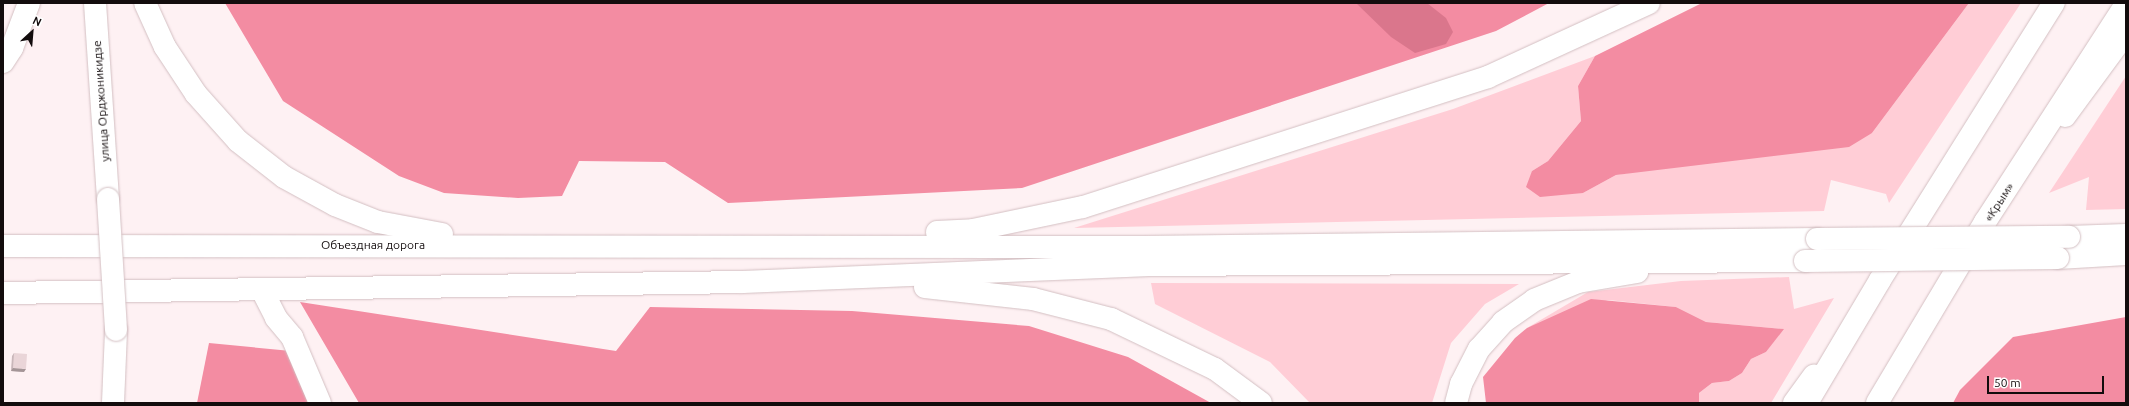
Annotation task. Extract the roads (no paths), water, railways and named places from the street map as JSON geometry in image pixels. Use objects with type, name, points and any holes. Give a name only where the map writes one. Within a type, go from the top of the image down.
[{"type":"main road","points":[[3,62],[12,48],[29,3]]},
{"type":"main road","name":"улица Орджоникидзе","points":[[95,3],[116,330],[113,403]]},
{"type":"main road","points":[[145,3],[165,47],[196,94],[238,141],[284,177],[335,205],[378,222],[427,233],[583,245]]},
{"type":"main road","points":[[743,244],[973,230],[1083,207],[1488,77],[1648,3]]},
{"type":"main road","points":[[1807,403],[1880,280],[2054,3]]},
{"type":"main road","name":"«Крым»","points":[[1877,403],[1985,222],[2126,4]]},
{"type":"main road","points":[[1985,222],[2126,33]]},
{"type":"main road","points":[[743,244],[1145,247],[1817,239],[2069,238],[2126,235]]},
{"type":"main road","name":"Объездная дорога","points":[[3,246],[743,244]]},
{"type":"main road","points":[[3,293],[742,282],[1145,265],[1805,261],[2058,258],[2126,254]]},
{"type":"main road","points":[[1456,403],[1461,384],[1479,349],[1503,322],[1534,300],[1578,282],[1702,261]]},
{"type":"main road","points":[[1794,403],[1880,280]]},
{"type":"main road","points":[[742,282],[954,288],[1033,299],[1111,319],[1167,343],[1215,369],[1261,403]]},
{"type":"main road","points":[[262,290],[276,318],[292,338],[320,403]]}]
